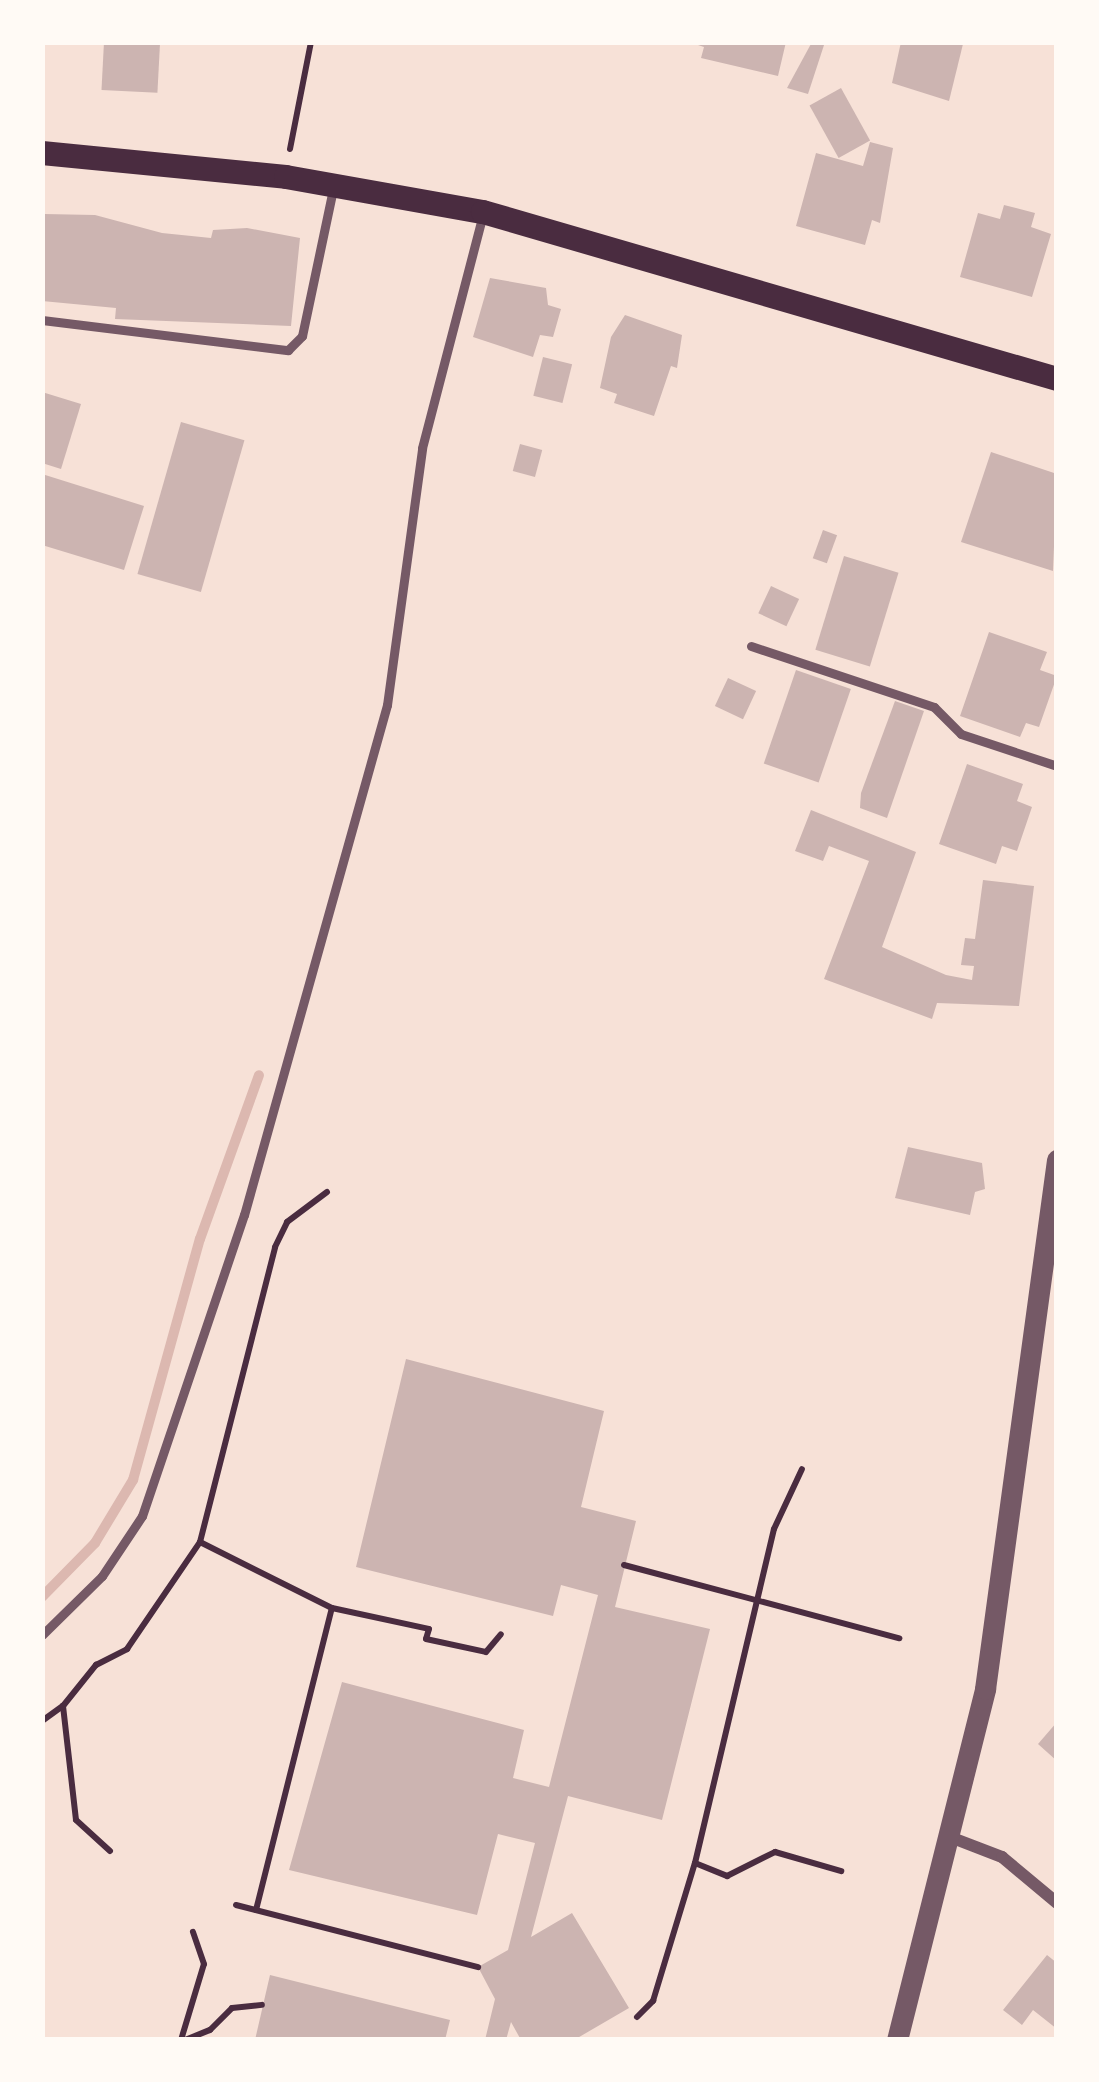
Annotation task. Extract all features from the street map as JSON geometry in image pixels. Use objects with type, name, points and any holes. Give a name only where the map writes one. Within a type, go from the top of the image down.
[{"type":"main road","points":[[42,153],[286,177],[483,212],[1057,379]]},
{"type":"street","points":[[897,2040],[950,1837],[995,1633],[1049,1284],[1057,1160]]},
{"type":"street","points":[[950,1837],[1001,1857],[1057,1903]]},
{"type":"lane","points":[[42,320],[288,350],[302,336],[333,184]]},
{"type":"lane","points":[[42,1635],[102,1576],[142,1516],[257,1174],[388,705],[422,448],[483,212]]},
{"type":"lane","points":[[751,646],[934,706],[961,734],[1057,766]]},
{"type":"path","points":[[286,177],[311,42]]},
{"type":"path","points":[[42,1721],[63,1706],[96,1665],[127,1649],[200,1541],[275,1247],[287,1222],[327,1192]]},
{"type":"path","points":[[637,2017],[653,2001],[695,1864],[783,1498],[802,1469]]},
{"type":"path","points":[[200,1541],[332,1608],[429,1629],[426,1639],[486,1652],[501,1634]]},
{"type":"path","points":[[625,1565],[899,1638]]},
{"type":"path","points":[[256,1910],[332,1608]]},
{"type":"path","points":[[63,1706],[76,1820],[110,1851]]},
{"type":"path","points":[[695,1864],[727,1876],[775,1852],[841,1871]]},
{"type":"path","points":[[236,1905],[478,1967]]},
{"type":"path","points":[[183,2040],[204,1964],[193,1932]]},
{"type":"path","points":[[183,2040],[210,2030],[232,2008],[262,2005]]},
{"type":"building","points":[[104,42],[160,45],[157,93],[101,90]]},
{"type":"building","points":[[689,42],[786,42],[778,76],[701,58],[704,47]]},
{"type":"building","points":[[812,42],[825,42],[808,94],[787,88]]},
{"type":"building","points":[[901,42],[963,44],[949,101],[892,83]]},
{"type":"building","points":[[841,88],[870,140],[839,158],[810,105]]},
{"type":"building","points":[[870,142],[893,148],[880,223],[872,220],[865,245],[796,226],[816,153],[863,166]]},
{"type":"building","points":[[1004,205],[1035,213],[1031,227],[1051,234],[1032,297],[960,277],[978,213],[1000,219]]},
{"type":"building","points":[[44,214],[95,215],[162,233],[211,238],[213,230],[247,228],[300,238],[291,326],[115,319],[116,308],[42,301]]},
{"type":"building","points":[[490,278],[546,288],[548,305],[561,309],[553,337],[540,335],[533,357],[473,337]]},
{"type":"building","points":[[625,315],[682,335],[677,368],[671,366],[654,416],[614,403],[617,394],[600,388],[611,337]]},
{"type":"building","points":[[543,357],[572,364],[562,403],[533,396]]},
{"type":"building","points":[[42,392],[81,404],[61,469],[42,463]]},
{"type":"building","points":[[181,422],[244,440],[201,592],[137,574]]},
{"type":"building","points":[[520,444],[542,450],[535,477],[513,471]]},
{"type":"building","points":[[991,452],[1057,474],[1053,571],[961,542]]},
{"type":"building","points":[[42,474],[144,506],[124,570],[42,545]]},
{"type":"building","points":[[823,530],[837,535],[827,563],[813,558]]},
{"type":"building","points":[[844,556],[899,573],[870,666],[815,650]]},
{"type":"building","points":[[771,586],[799,599],[786,626],[758,613]]},
{"type":"building","points":[[989,632],[1047,652],[1040,670],[1057,676],[1039,727],[1026,723],[1020,737],[960,716]]},
{"type":"building","points":[[796,670],[851,689],[819,782],[764,764]]},
{"type":"building","points":[[728,678],[756,691],[743,719],[715,706]]},
{"type":"building","points":[[895,701],[924,711],[887,818],[860,808],[861,793]]},
{"type":"building","points":[[967,764],[1023,784],[1017,801],[1032,807],[1017,851],[1002,846],[996,864],[939,844]]},
{"type":"building","points":[[811,810],[916,852],[882,947],[946,975],[972,980],[974,966],[961,965],[965,938],[975,939],[983,880],[1034,886],[1019,1006],[937,1003],[932,1019],[824,979],[869,861],[829,846],[823,861],[795,851]]},
{"type":"building","points":[[908,1147],[982,1163],[985,1189],[975,1192],[970,1215],[895,1198]]},
{"type":"building","points":[[406,1359],[604,1411],[581,1507],[636,1521],[615,1607],[710,1629],[662,1820],[568,1796],[531,1937],[572,1913],[629,2008],[574,2040],[521,2040],[511,2022],[506,2040],[485,2040],[495,1999],[478,1967],[508,1950],[535,1843],[498,1834],[477,1915],[289,1870],[342,1682],[524,1730],[513,1778],[549,1787],[598,1595],[561,1585],[553,1616],[356,1567]]},
{"type":"building","points":[[1057,1722],[1057,1761],[1038,1744]]},
{"type":"building","points":[[1047,1955],[1057,1963],[1057,2029],[1033,2010],[1022,2025],[1003,2010]]},
{"type":"building","points":[[270,1975],[450,2020],[445,2040],[255,2040]]},
{"type":"waterway","points":[[42,1597],[95,1543],[133,1480],[200,1239],[259,1075]]}]
